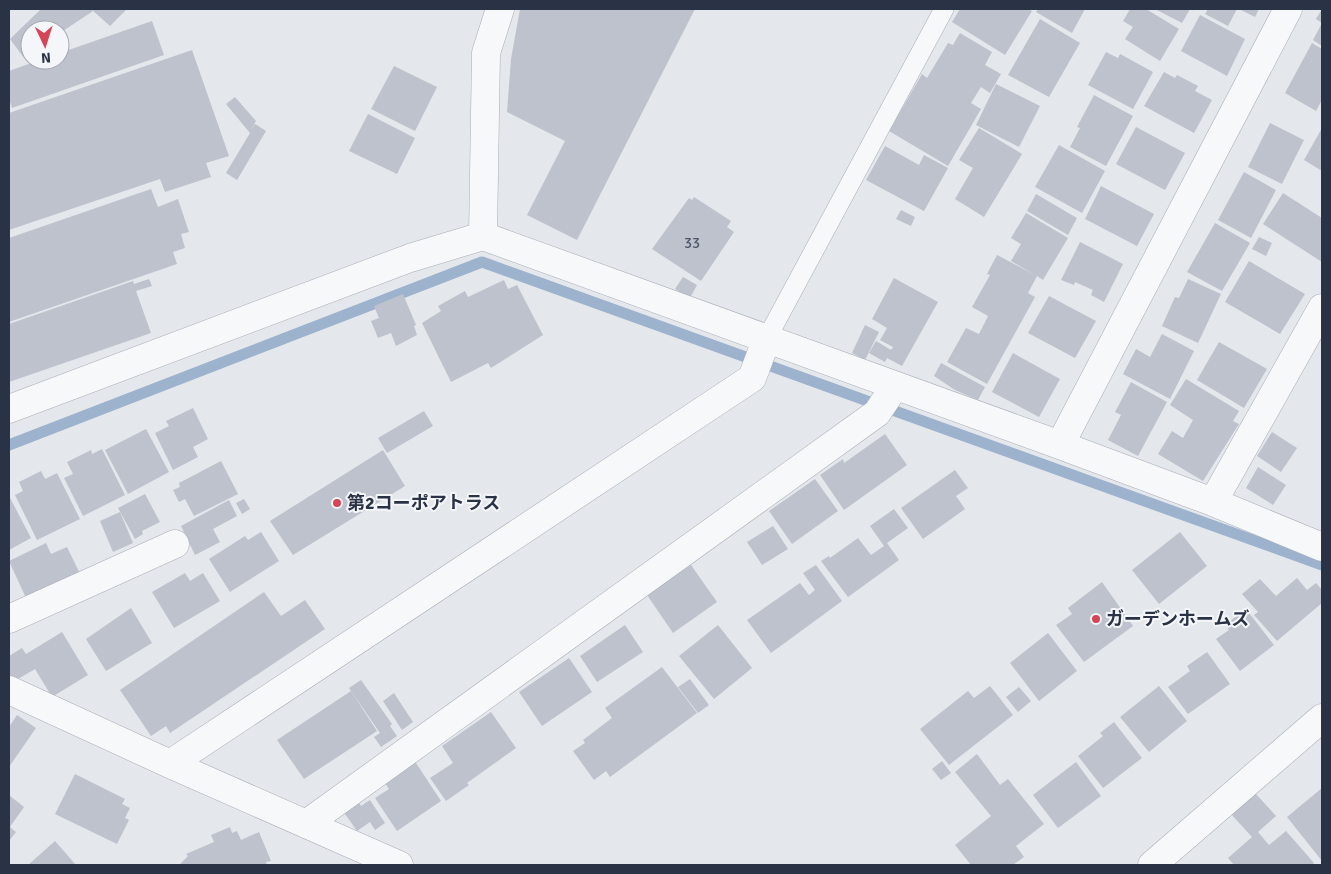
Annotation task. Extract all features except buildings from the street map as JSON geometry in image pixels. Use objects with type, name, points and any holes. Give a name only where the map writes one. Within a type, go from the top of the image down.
[{"type":"street","points":[[483,236],[486,52],[500,9]]},
{"type":"street","points":[[1060,445],[1288,9]]},
{"type":"street","points":[[9,409],[410,258],[483,236],[1060,445],[1213,502],[1322,547]]},
{"type":"street","points":[[1213,502],[1322,308]]},
{"type":"street","points":[[170,764],[752,378],[767,338]]},
{"type":"street","points":[[306,824],[877,413],[895,386]]},
{"type":"street","points":[[9,619],[175,544]]},
{"type":"street","points":[[9,690],[170,764],[399,865]]},
{"type":"street","points":[[1152,865],[1322,718]]},
{"type":"lane","points":[[767,338],[944,9]]},
{"type":"waterway","points":[[9,445],[482,262],[1322,565]]},
{"type":"place","name":"第2コーポアトラス","points":[[337,503]]},
{"type":"place","name":"ガーデンホームズ","points":[[1096,619]]}]
